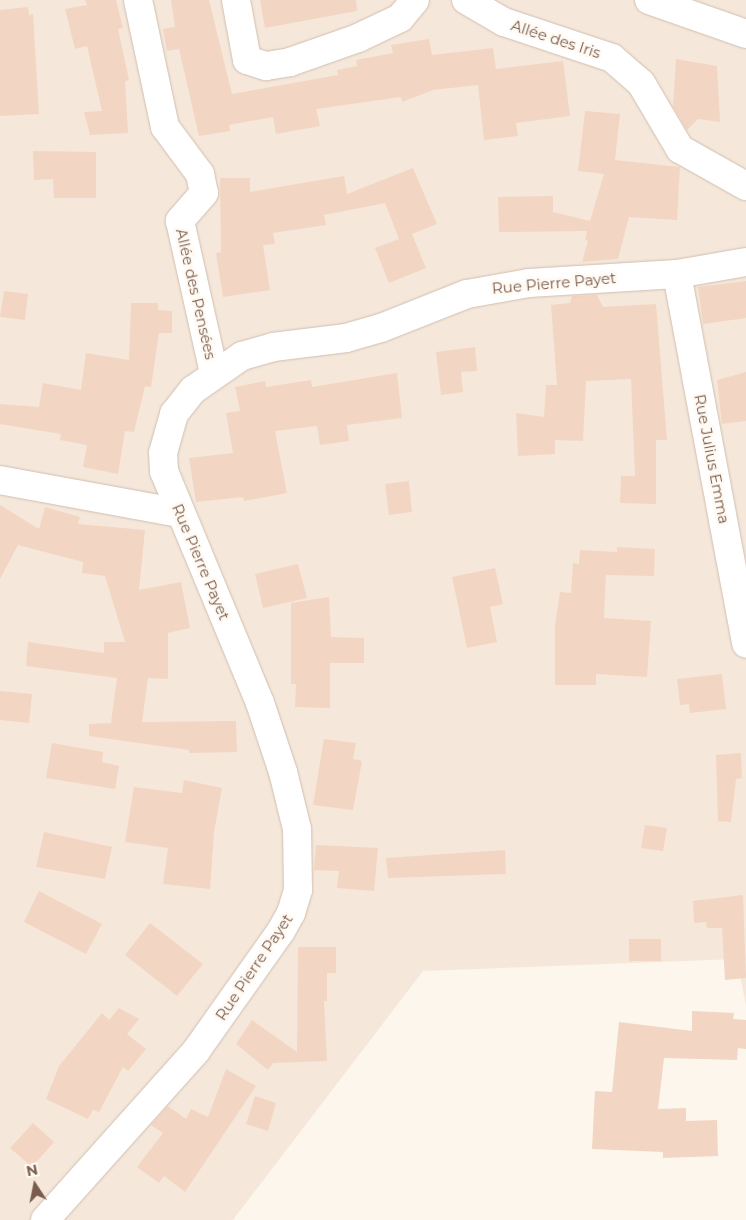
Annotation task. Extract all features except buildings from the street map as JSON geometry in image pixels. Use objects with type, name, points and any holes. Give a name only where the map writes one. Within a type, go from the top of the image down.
[{"type":"street","name":"Allée des Pensées","points":[[138,0],[165,127],[200,174],[204,193],[180,221],[214,373]]},
{"type":"street","points":[[236,0],[247,60],[266,66],[290,62],[358,38],[400,18],[415,0]]},
{"type":"street","name":"Allée des Iris","points":[[466,0],[504,22],[612,58],[641,83],[680,149],[746,186]]},
{"type":"street","points":[[649,0],[746,34]]},
{"type":"street","name":"Rue Pierre Payet","points":[[46,1220],[196,1051],[281,931],[291,913],[298,890],[297,829],[283,772],[218,597],[179,513],[164,471],[166,435],[174,414],[193,390],[214,373],[242,356],[273,347],[346,338],[494,287],[677,274],[746,262]]},
{"type":"street","name":"Rue Julius Emma","points":[[677,274],[746,644]]},
{"type":"street","points":[[0,480],[179,513]]},
{"type":"shaded area","points":[[0,0],[746,0],[746,1006],[737,959],[423,971],[233,1220],[0,1220]]}]
